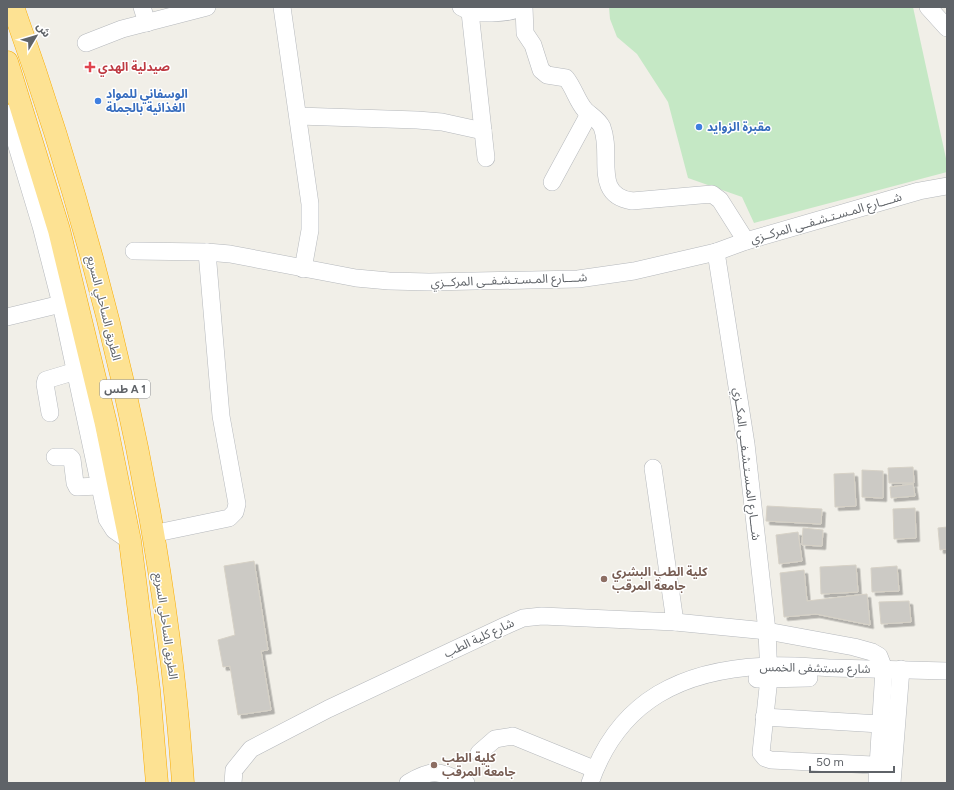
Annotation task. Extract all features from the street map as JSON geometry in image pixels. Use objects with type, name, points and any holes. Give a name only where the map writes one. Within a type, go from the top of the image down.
[{"type":"highway","name":"الطريق الساحلي السريع","points":[[13,7],[48,109],[84,228],[129,406],[166,616],[178,712],[183,783]]},
{"type":"highway","name":"الطريق الساحلي السريع","points":[[7,62],[36,150],[59,230],[99,391],[130,541],[145,661],[157,783]]},
{"type":"street","points":[[86,43],[122,28],[144,15],[207,7]]},
{"type":"street","points":[[282,7],[310,211],[310,230],[303,269]]},
{"type":"street","points":[[486,158],[466,10],[510,12],[523,7],[525,33],[533,45],[541,70],[547,75],[566,78],[580,103],[589,114],[598,120],[606,140],[606,177],[609,188],[614,194],[623,200],[632,201],[712,194],[720,200],[746,241]]},
{"type":"street","points":[[928,7],[947,28]]},
{"type":"street","points":[[7,114],[41,226],[61,304],[99,486],[109,523],[118,533],[130,541]]},
{"type":"street","points":[[552,182],[589,114]]},
{"type":"street","points":[[298,116],[442,122],[483,131]]},
{"type":"street","name":"شــــارع المـسـتـشـفــى المركــزي","points":[[134,251],[207,252],[250,258],[356,278],[389,281],[429,282],[578,279],[634,271],[716,252],[746,241],[920,191],[947,186]]},
{"type":"street","points":[[152,534],[228,518],[235,512],[237,504],[221,416],[207,252]]},
{"type":"street","name":"شــــارع المـسـتـشـفــى المكــزي","points":[[716,252],[746,444],[768,631],[768,672],[761,750],[763,756],[768,760],[887,772]]},
{"type":"street","points":[[7,317],[61,304]]},
{"type":"street","points":[[50,413],[45,384],[46,380],[76,371]]},
{"type":"street","points":[[55,457],[71,458],[77,487],[99,486]]},
{"type":"street","points":[[653,468],[675,622]]},
{"type":"street","name":"شارع كلية الطب","points":[[233,783],[234,770],[251,749],[328,710],[523,618],[542,616],[675,622],[768,631],[854,647],[872,652],[879,656],[883,674]]},
{"type":"street","name":"شارع مستشفى الخمس","points":[[901,675],[947,671]]},
{"type":"street","name":"شارع مستشفى الخمس","points":[[594,778],[606,746],[617,729],[633,713],[652,698],[675,685],[699,676],[768,672],[883,674],[901,675],[947,682]]},
{"type":"street","points":[[883,674],[880,724],[887,772]]},
{"type":"street","points":[[877,783],[887,772],[901,675]]},
{"type":"street","points":[[764,717],[880,724]]},
{"type":"street","points":[[479,753],[495,739],[513,736],[594,778]]},
{"type":"street","points":[[408,783],[419,776],[431,772],[443,774],[466,783]]},
{"type":"green space","points":[[609,7],[913,7],[947,163],[947,172],[754,223],[742,197],[688,178],[668,102],[637,54],[617,37],[610,19]]},
{"type":"building","points":[[913,467],[914,483],[889,483],[888,468]]},
{"type":"building","points":[[862,470],[883,471],[883,498],[862,497]]},
{"type":"building","points":[[854,473],[856,506],[835,507],[834,474]]},
{"type":"building","points":[[913,484],[915,496],[891,498],[890,487]]},
{"type":"building","points":[[767,506],[822,509],[821,524],[766,521]]},
{"type":"building","points":[[915,508],[916,538],[894,539],[893,509]]},
{"type":"building","points":[[947,527],[947,549],[940,550],[938,528]]},
{"type":"building","points":[[803,528],[823,530],[822,546],[802,545]]},
{"type":"building","points":[[798,532],[802,561],[779,564],[776,535]]},
{"type":"building","points":[[254,561],[268,650],[261,651],[271,710],[238,715],[230,666],[223,667],[218,640],[235,635],[224,566]]},
{"type":"building","points":[[856,565],[858,592],[821,594],[820,567]]},
{"type":"building","points":[[897,566],[899,591],[872,592],[871,568]]},
{"type":"building","points":[[804,570],[807,601],[867,594],[870,625],[816,614],[784,617],[780,573]]},
{"type":"building","points":[[909,601],[911,622],[881,624],[879,602]]},
{"type":"place","name":"صيدلية الهدي","points":[[90,67]]},
{"type":"place","name":"الوسفاني للمواد الغذائية بالجملة","points":[[98,101]]},
{"type":"place","name":"مقبرة الزوايد","points":[[699,127]]},
{"type":"place","name":"كلية الطب البشري جامعة المرقب","points":[[604,579]]},
{"type":"place","name":"كلية الطب جامعة المرقب","points":[[434,765]]}]
